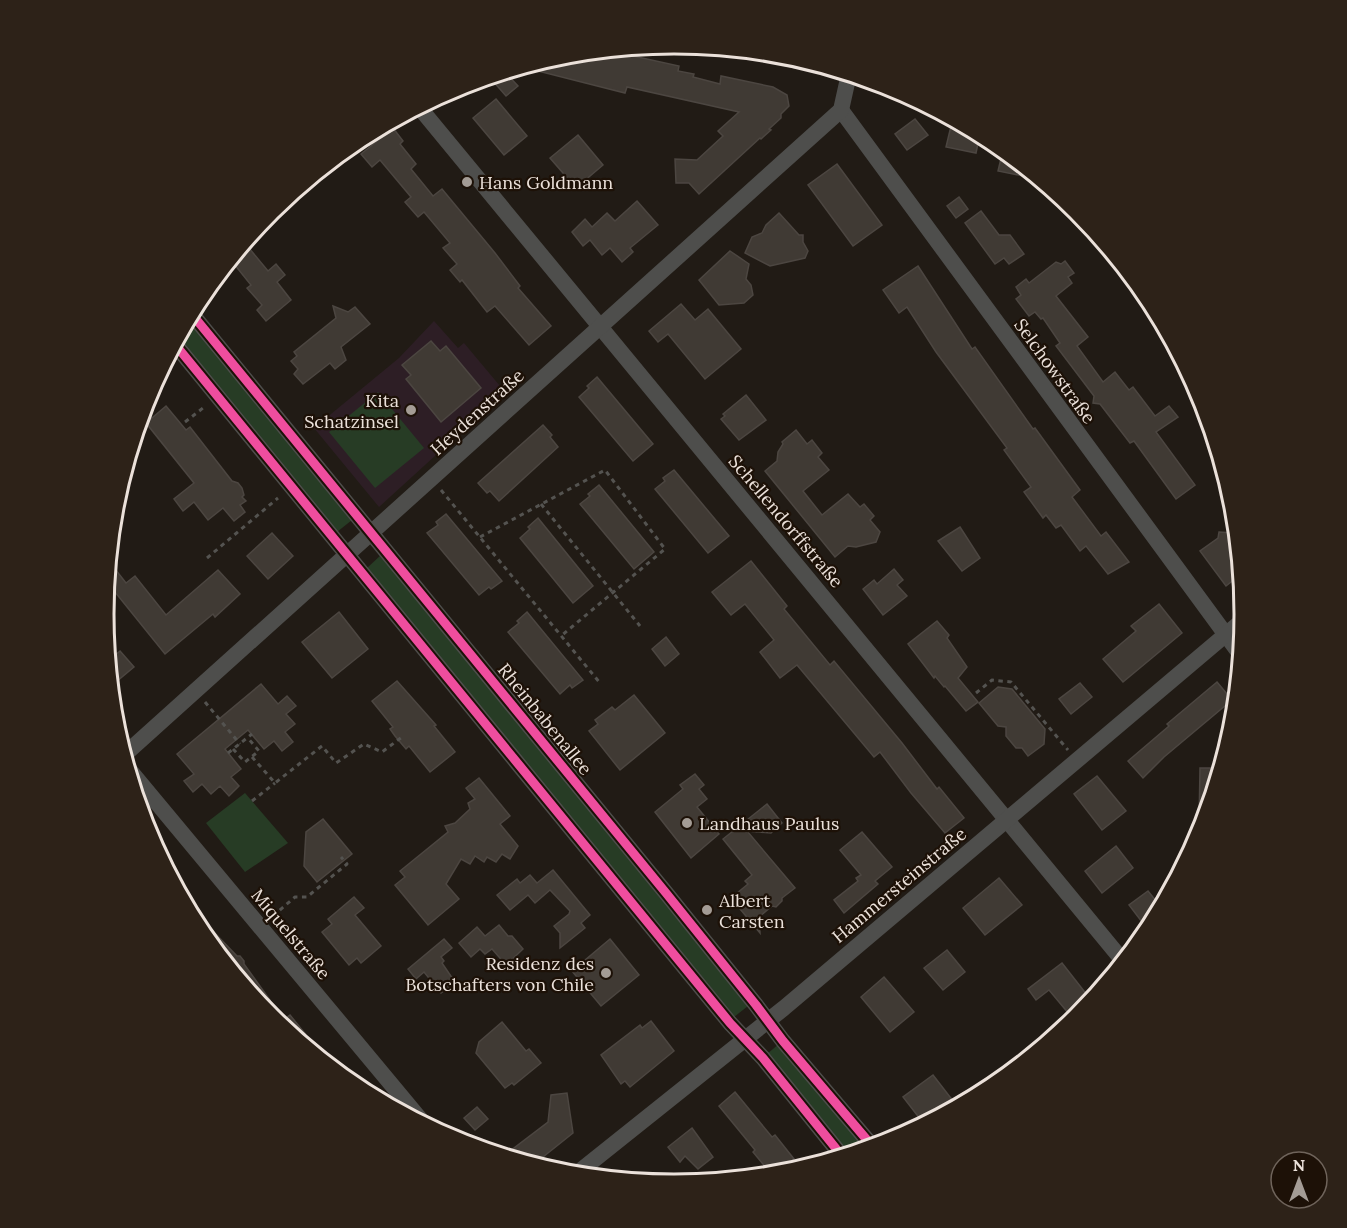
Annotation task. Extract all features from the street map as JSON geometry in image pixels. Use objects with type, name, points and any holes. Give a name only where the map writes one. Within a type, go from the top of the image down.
[{"type":"street","points":[[841,110],[847,82]]},
{"type":"street","name":"Heydenstraße","points":[[131,749],[841,110]]},
{"type":"street","name":"Selchowstraße","points":[[841,110],[1232,645]]},
{"type":"street","name":"Schellendorffstraße","points":[[424,113],[1118,954]]},
{"type":"street","name":"Rheinbabenallee","points":[[197,321],[666,893],[783,1041],[866,1139]]},
{"type":"street","points":[[180,351],[837,1149]]},
{"type":"street","name":"Hammersteinstraße","points":[[586,1167],[768,1021],[1233,628]]},
{"type":"street","name":"Miquelstraße","points":[[140,784],[413,1109]]},
{"type":"path","points":[[185,423],[203,408]]},
{"type":"path","points":[[480,537],[605,470],[666,549],[561,636]]},
{"type":"path","points":[[439,489],[600,683]]},
{"type":"path","points":[[207,558],[278,498]]},
{"type":"path","points":[[541,504],[640,626]]},
{"type":"path","points":[[976,693],[992,680],[1011,682],[1069,751]]},
{"type":"path","points":[[204,700],[240,744]]},
{"type":"path","points":[[228,753],[252,734]]},
{"type":"path","points":[[233,749],[245,762],[252,757],[259,751],[248,737]]},
{"type":"path","points":[[252,801],[322,746],[336,763],[364,744],[382,752],[402,737]]},
{"type":"path","points":[[252,757],[275,783]]},
{"type":"path","points":[[269,919],[295,897],[307,897],[346,864],[341,857]]},
{"type":"shaded area","name":"Kita Schatzinsel","points":[[434,321],[458,348],[464,343],[505,392],[379,507],[314,428],[399,358]]},
{"type":"green space","points":[[193,327],[352,520],[337,532],[184,344]]},
{"type":"green space","points":[[378,392],[424,448],[375,488],[329,432]]},
{"type":"green space","points":[[381,555],[748,1006],[734,1017],[367,568]]},
{"type":"green space","points":[[245,793],[288,843],[245,872],[206,823]]},
{"type":"green space","points":[[779,1044],[859,1142],[843,1147],[767,1054]]},
{"type":"building","points":[[632,56],[679,66],[678,71],[694,74],[693,77],[720,84],[721,76],[773,87],[787,95],[789,106],[781,114],[781,118],[769,129],[771,130],[699,194],[689,183],[676,183],[675,159],[697,160],[723,136],[718,131],[739,112],[627,87],[625,93],[538,71]]},
{"type":"building","points":[[511,78],[518,86],[506,96],[495,83]]},
{"type":"building","points":[[496,99],[527,136],[504,155],[473,118]]},
{"type":"building","points":[[915,119],[928,135],[907,150],[895,134]]},
{"type":"building","points":[[951,127],[978,144],[976,153],[946,147]]},
{"type":"building","points":[[394,129],[403,141],[400,144],[416,164],[411,169],[433,196],[442,189],[495,253],[520,286],[518,288],[551,326],[529,345],[495,306],[487,312],[462,280],[460,282],[450,270],[457,264],[443,248],[450,243],[424,212],[418,217],[405,202],[411,197],[380,160],[372,167],[361,154]]},
{"type":"building","points":[[578,135],[603,165],[576,188],[550,158]]},
{"type":"building","points":[[1001,160],[1021,176],[998,171]]},
{"type":"building","points":[[837,164],[882,225],[853,246],[808,185]]},
{"type":"building","points":[[959,197],[968,209],[956,218],[947,206]]},
{"type":"building","points":[[637,201],[658,225],[630,248],[633,252],[622,262],[610,248],[602,255],[590,240],[583,246],[572,232],[585,219],[592,227],[607,213],[615,221]]},
{"type":"building","points":[[981,211],[999,235],[1010,235],[1024,254],[1009,264],[1004,258],[995,264],[965,223]]},
{"type":"building","points":[[779,213],[799,235],[803,235],[803,242],[808,251],[805,258],[770,266],[745,253],[752,237],[762,233],[766,225]]},
{"type":"building","points":[[249,248],[268,271],[276,264],[285,275],[277,282],[291,300],[266,321],[257,310],[262,305],[247,288],[251,285],[235,265]]},
{"type":"building","points":[[730,251],[749,264],[746,279],[751,285],[753,295],[744,303],[719,305],[699,280]]},
{"type":"building","points":[[1065,261],[1074,273],[1068,277],[1072,283],[1056,296],[1088,337],[1077,346],[1103,382],[1115,372],[1129,390],[1133,387],[1155,416],[1169,406],[1178,417],[1156,432],[1195,485],[1176,499],[1134,441],[1130,443],[1100,404],[1093,403],[1094,396],[1056,346],[1060,343],[1043,318],[1041,319],[1035,312],[1029,316],[1016,299],[1021,295],[1016,287],[1026,279],[1029,283],[1056,262],[1061,264]]},
{"type":"building","points":[[918,266],[972,349],[975,347],[1080,490],[1072,497],[1101,536],[1106,532],[1129,562],[1108,574],[1086,546],[1080,551],[1061,525],[1056,528],[1046,515],[1043,518],[1024,492],[1031,487],[1004,450],[1007,448],[936,352],[907,307],[899,313],[883,290]]},
{"type":"building","points":[[681,304],[695,320],[708,309],[741,349],[705,379],[668,334],[658,342],[649,331]]},
{"type":"building","points":[[333,306],[348,312],[355,307],[370,324],[341,347],[346,360],[335,369],[330,363],[303,384],[294,374],[298,369],[291,361],[297,356],[294,352],[336,318]]},
{"type":"building","points":[[431,341],[440,351],[446,346],[481,388],[441,422],[406,379],[411,375],[402,365]]},
{"type":"building","points":[[597,377],[653,444],[633,461],[579,397]]},
{"type":"building","points":[[746,395],[766,420],[739,440],[721,419],[725,416],[723,414]]},
{"type":"building","points":[[166,406],[186,430],[190,427],[232,481],[238,483],[242,488],[244,495],[242,497],[246,501],[240,505],[245,512],[234,521],[223,508],[208,520],[194,502],[183,511],[174,499],[194,483],[147,424]]},
{"type":"building","points":[[543,425],[552,435],[550,437],[558,447],[499,501],[490,491],[487,493],[478,483]]},
{"type":"building","points":[[796,430],[807,444],[812,440],[822,453],[818,457],[829,470],[803,491],[822,515],[848,494],[860,507],[864,504],[874,516],[870,520],[880,532],[876,542],[856,547],[848,546],[835,557],[765,471],[777,461],[782,442]]},
{"type":"building","points":[[674,470],[729,536],[708,553],[655,489],[665,481],[663,478]]},
{"type":"building","points":[[599,485],[654,552],[634,569],[580,504]]},
{"type":"building","points":[[446,514],[502,581],[479,595],[427,533],[438,525],[436,522]]},
{"type":"building","points":[[538,518],[593,586],[573,603],[520,538]]},
{"type":"building","points":[[960,527],[980,558],[962,571],[938,541]]},
{"type":"building","points":[[1219,532],[1228,533],[1232,581],[1226,586],[1200,551],[1218,538]]},
{"type":"building","points":[[272,533],[293,556],[268,579],[247,556]]},
{"type":"building","points":[[751,561],[787,606],[784,609],[830,665],[834,661],[937,789],[939,787],[964,818],[945,833],[880,752],[874,757],[797,665],[780,678],[760,652],[774,640],[745,604],[731,615],[712,592]]},
{"type":"building","points":[[894,569],[903,580],[897,585],[907,596],[883,615],[863,589],[874,580],[877,584]]},
{"type":"building","points":[[116,570],[126,583],[135,576],[166,615],[218,570],[240,594],[215,617],[213,614],[165,654],[115,592]]},
{"type":"building","points":[[1159,604],[1182,633],[1123,682],[1103,659],[1136,631],[1131,626]]},
{"type":"building","points":[[339,612],[368,649],[332,678],[302,642]]},
{"type":"building","points":[[527,612],[583,680],[572,688],[570,685],[560,694],[508,632]]},
{"type":"building","points":[[937,621],[949,635],[947,638],[967,667],[958,678],[978,702],[966,711],[945,686],[935,676],[934,678],[908,644]]},
{"type":"building","points":[[666,637],[679,654],[665,666],[652,649]]},
{"type":"building","points":[[120,651],[134,667],[117,681],[115,655]]},
{"type":"building","points":[[397,681],[436,725],[434,726],[455,752],[430,772],[409,746],[406,749],[395,736],[390,729],[393,727],[372,701]]},
{"type":"building","points":[[1217,682],[1228,695],[1226,705],[1164,757],[1143,778],[1128,761],[1169,726],[1167,724]]},
{"type":"building","points":[[1080,683],[1092,697],[1071,714],[1059,699]]},
{"type":"building","points":[[261,684],[278,704],[287,696],[296,706],[286,714],[295,724],[285,732],[293,742],[282,751],[274,741],[264,749],[248,730],[225,749],[241,769],[231,777],[239,786],[229,796],[220,786],[211,794],[202,784],[193,792],[184,781],[194,774],[177,754]]},
{"type":"building","points":[[998,687],[1012,689],[1045,729],[1044,744],[1028,756],[1022,748],[1016,748],[1006,736],[1006,727],[998,726],[979,703]]},
{"type":"building","points":[[634,695],[665,733],[620,770],[589,731],[598,724],[595,720],[612,707],[615,710]]},
{"type":"building","points":[[1200,768],[1211,768],[1204,794],[1199,806]]},
{"type":"building","name":"Landhaus Paulus","points":[[695,774],[704,785],[699,789],[707,799],[697,807],[719,834],[691,858],[655,812],[683,789],[680,785]]},
{"type":"building","points":[[1097,776],[1126,811],[1102,830],[1074,794]]},
{"type":"building","points":[[479,778],[510,816],[500,824],[518,846],[510,859],[502,854],[496,862],[487,857],[484,862],[475,856],[470,864],[461,859],[446,884],[459,899],[428,925],[395,885],[405,877],[400,871],[448,832],[445,826],[455,823],[470,809],[468,803],[475,799],[466,788]]},
{"type":"building","points":[[767,804],[782,823],[771,833],[747,831],[795,888],[782,898],[776,907],[772,906],[759,917],[760,933],[731,898],[748,884],[745,881],[752,875],[723,839]]},
{"type":"building","points":[[323,819],[352,854],[317,882],[304,866],[306,832]]},
{"type":"building","points":[[862,832],[892,867],[875,881],[878,884],[844,913],[834,900],[858,881],[856,878],[861,875],[840,850]]},
{"type":"building","points":[[1116,846],[1133,868],[1102,893],[1085,871]]},
{"type":"building","points":[[553,870],[590,915],[581,923],[585,928],[560,948],[560,933],[554,926],[570,911],[550,890],[535,903],[528,895],[510,910],[497,895],[517,879],[520,883],[530,875],[537,883]]},
{"type":"building","points":[[999,878],[1022,905],[985,935],[963,908]]},
{"type":"building","points":[[1148,891],[1155,899],[1141,921],[1129,905]]},
{"type":"building","points":[[354,897],[364,908],[355,915],[381,946],[361,963],[357,958],[349,965],[322,932],[332,924],[328,919]]},
{"type":"building","points":[[499,925],[523,949],[506,965],[492,949],[485,954],[480,949],[471,957],[459,943],[477,927],[485,936]]},
{"type":"building","points":[[210,929],[237,956],[240,956],[270,1000],[252,983]]},
{"type":"building","points":[[444,939],[452,948],[441,957],[444,961],[442,963],[455,982],[441,993],[424,972],[416,979],[408,969]]},
{"type":"building","points":[[610,939],[639,975],[601,1006],[572,971]]},
{"type":"building","points":[[947,950],[965,972],[943,990],[924,968]]},
{"type":"building","points":[[1062,963],[1085,993],[1067,1012],[1049,990],[1036,1000],[1028,989]]},
{"type":"building","points":[[884,977],[914,1012],[890,1032],[861,997]]},
{"type":"building","points":[[290,1015],[310,1040],[304,1035],[286,1018]]},
{"type":"building","points":[[651,1021],[674,1051],[630,1087],[625,1081],[621,1084],[601,1055],[640,1025],[642,1028]]},
{"type":"building","points":[[502,1022],[526,1051],[529,1049],[541,1063],[514,1085],[512,1083],[505,1088],[476,1053],[479,1042]]},
{"type":"building","points":[[933,1075],[952,1100],[919,1117],[903,1097]]},
{"type":"building","points":[[735,1092],[772,1137],[775,1135],[794,1159],[765,1166],[753,1152],[755,1150],[719,1106]]},
{"type":"building","points":[[567,1093],[573,1133],[542,1158],[512,1150],[548,1122],[551,1095]]},
{"type":"building","points":[[477,1107],[488,1119],[475,1130],[464,1118]]},
{"type":"building","points":[[692,1128],[713,1157],[698,1169],[685,1156],[680,1162],[668,1147]]},
{"type":"cycle path","points":[[197,321],[666,893],[783,1041],[866,1139]]},
{"type":"cycle path","points":[[180,350],[730,1023],[763,1058],[837,1149]]},
{"type":"place","name":"Hans Goldmann","points":[[467,182]]},
{"type":"place","name":"Kita Schatzinsel","points":[[411,410]]},
{"type":"place","name":"Landhaus Paulus","points":[[687,823]]},
{"type":"place","name":"Albert Carsten","points":[[707,910]]},
{"type":"place","name":"Residenz des Botschafters von Chile","points":[[606,973]]}]
